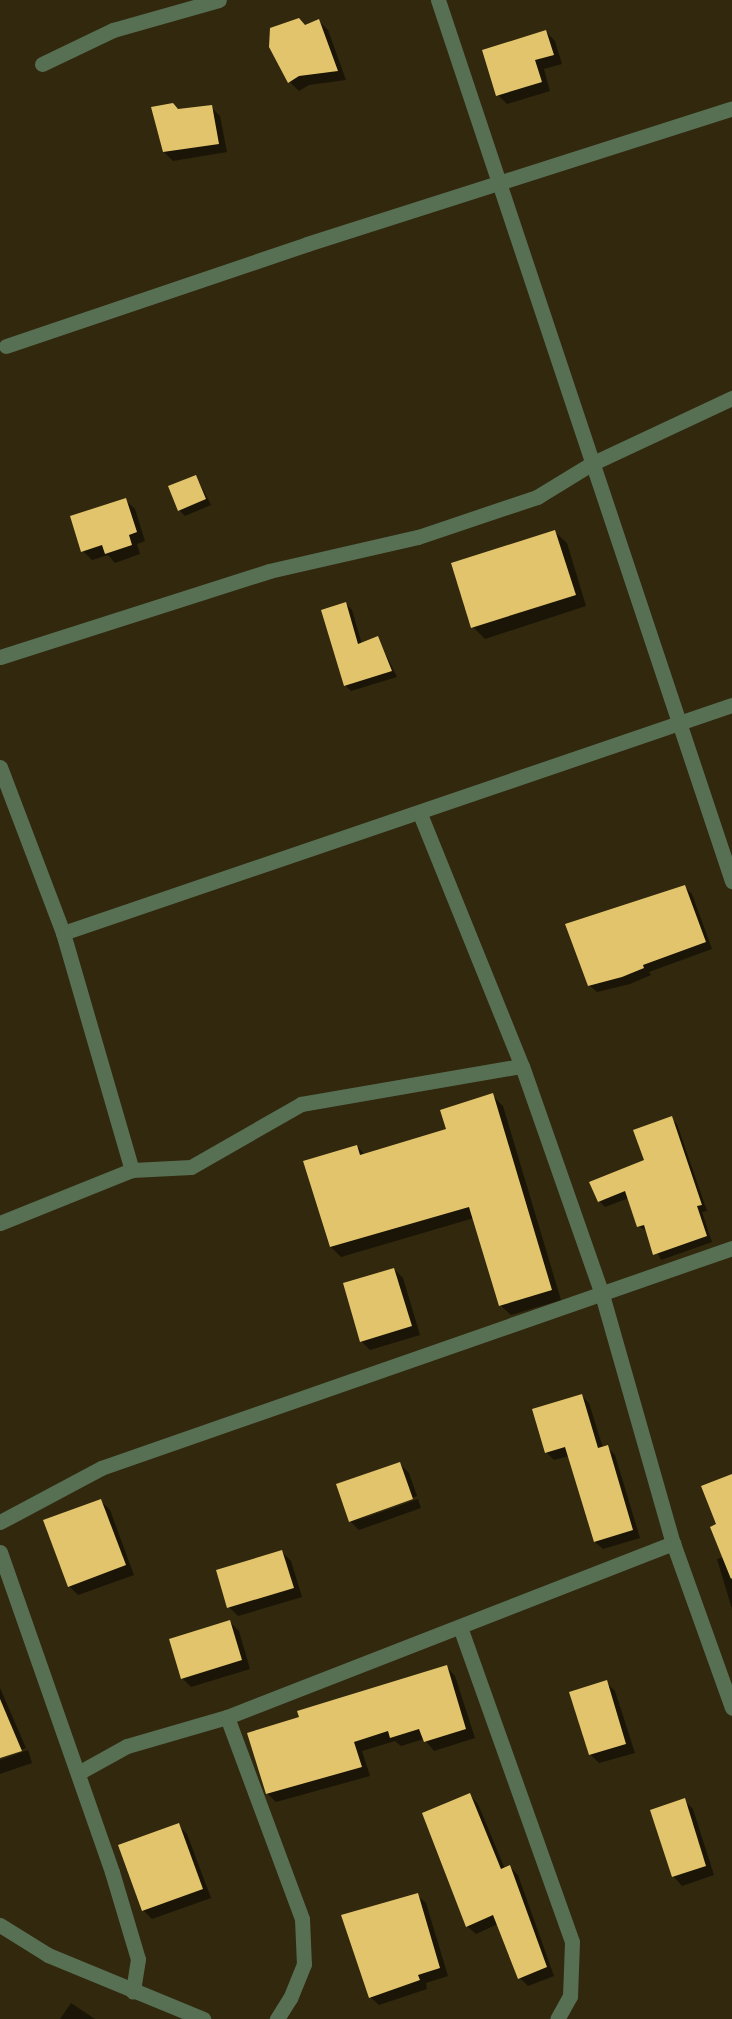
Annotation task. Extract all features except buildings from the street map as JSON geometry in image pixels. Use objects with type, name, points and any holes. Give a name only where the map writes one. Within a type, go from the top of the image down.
[{"type":"street","points":[[42,64],[113,30],[219,0]]},
{"type":"street","points":[[438,0],[501,181],[591,464],[732,881]]},
{"type":"street","points":[[6,346],[501,181],[732,108]]},
{"type":"street","points":[[0,657],[269,571],[418,537],[537,497],[591,464],[732,398]]},
{"type":"street","points":[[63,933],[420,814],[732,705]]},
{"type":"street","points":[[0,767],[63,933],[132,1170]]},
{"type":"street","points":[[420,814],[522,1066],[601,1291],[674,1543],[732,1708]]},
{"type":"street","points":[[0,1223],[132,1170],[191,1167],[301,1104],[522,1066]]},
{"type":"street","points":[[0,1522],[101,1468],[601,1291],[732,1248]]},
{"type":"street","points":[[78,1773],[127,1746],[227,1717],[674,1543]]},
{"type":"street","points":[[0,1552],[78,1773],[138,1959],[133,1992]]},
{"type":"street","points":[[460,1628],[572,1942],[570,1996],[557,2019]]},
{"type":"street","points":[[227,1717],[302,1919],[304,1964],[290,1998],[277,2019]]},
{"type":"street","points":[[0,1925],[48,1955],[203,2019]]}]
